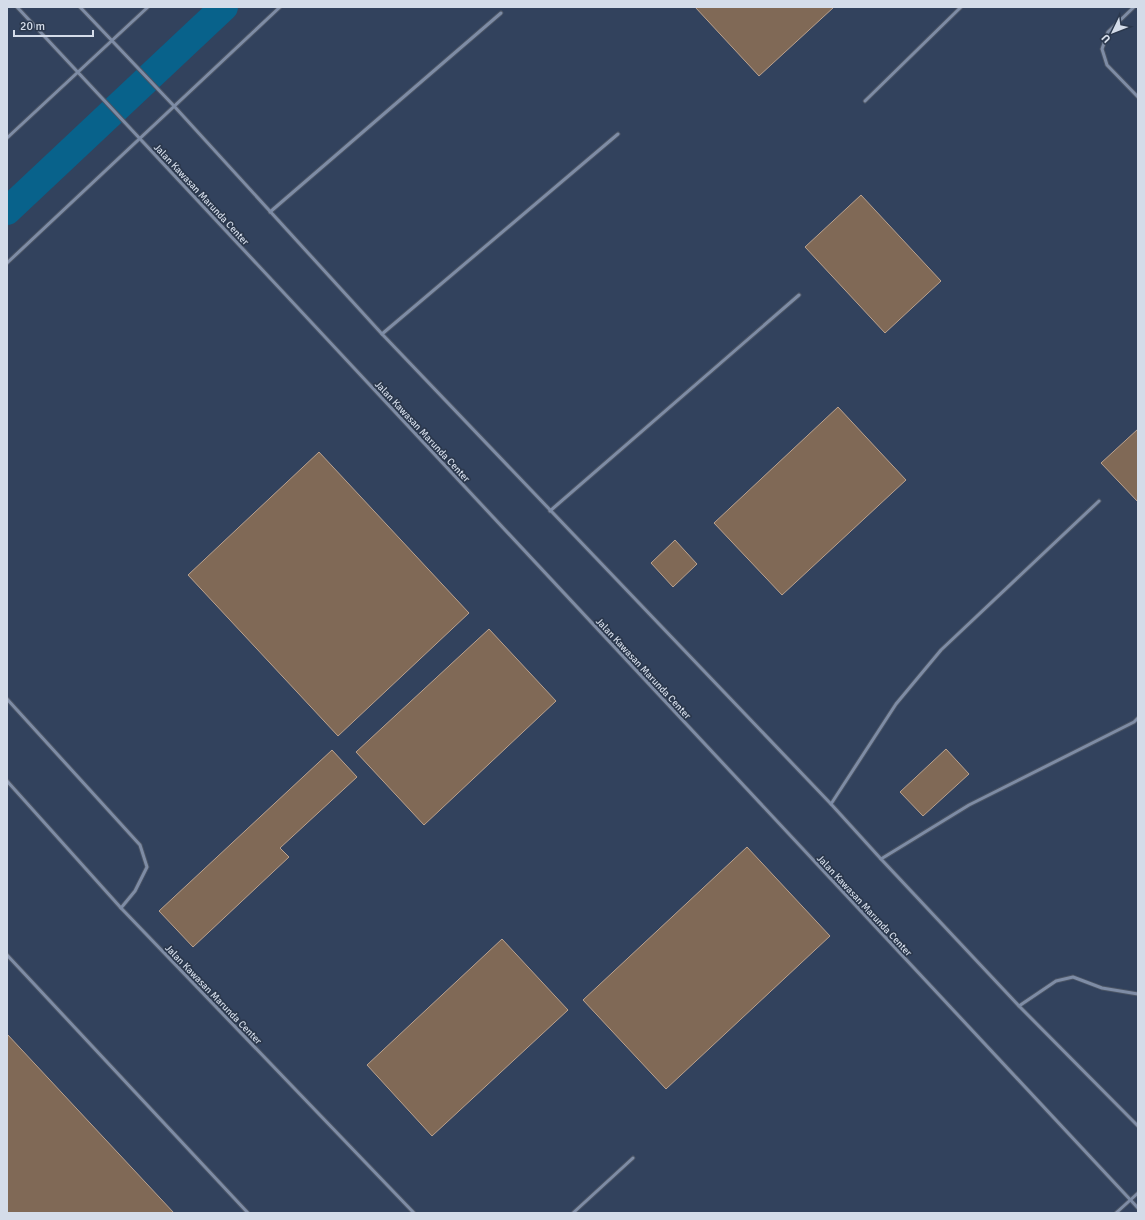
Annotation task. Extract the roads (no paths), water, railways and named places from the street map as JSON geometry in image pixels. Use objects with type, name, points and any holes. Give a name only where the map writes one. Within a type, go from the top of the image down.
[{"type":"lane","name":"Jalan Kawasan Marunda Center","points":[[17,7],[1138,1208]]},
{"type":"lane","points":[[80,7],[163,94],[382,334],[550,512],[831,804],[1019,1006],[1138,1126]]},
{"type":"lane","points":[[7,138],[148,7]]},
{"type":"lane","points":[[7,263],[280,7]]},
{"type":"lane","points":[[865,101],[961,7]]},
{"type":"lane","points":[[1138,11],[1134,7],[1108,32],[1102,49],[1107,66],[1138,97]]},
{"type":"lane","points":[[270,212],[501,13]]},
{"type":"lane","points":[[382,334],[618,134]]},
{"type":"lane","points":[[550,512],[799,296]]},
{"type":"lane","points":[[831,804],[896,704],[941,650],[1099,501]]},
{"type":"lane","points":[[7,699],[140,845],[147,867],[136,891],[121,908]]},
{"type":"lane","points":[[881,859],[969,805],[1134,722],[1138,718]]},
{"type":"lane","name":"Jalan Kawasan Marunda Center","points":[[7,781],[121,908],[414,1213]]},
{"type":"lane","points":[[7,955],[248,1213]]},
{"type":"lane","points":[[1019,1006],[1056,981],[1073,977],[1102,988],[1138,994]]},
{"type":"lane","points":[[573,1213],[633,1158]]},
{"type":"lane","points":[[1116,1213],[1138,1193]]},
{"type":"waterway","points":[[7,211],[224,7]]}]
